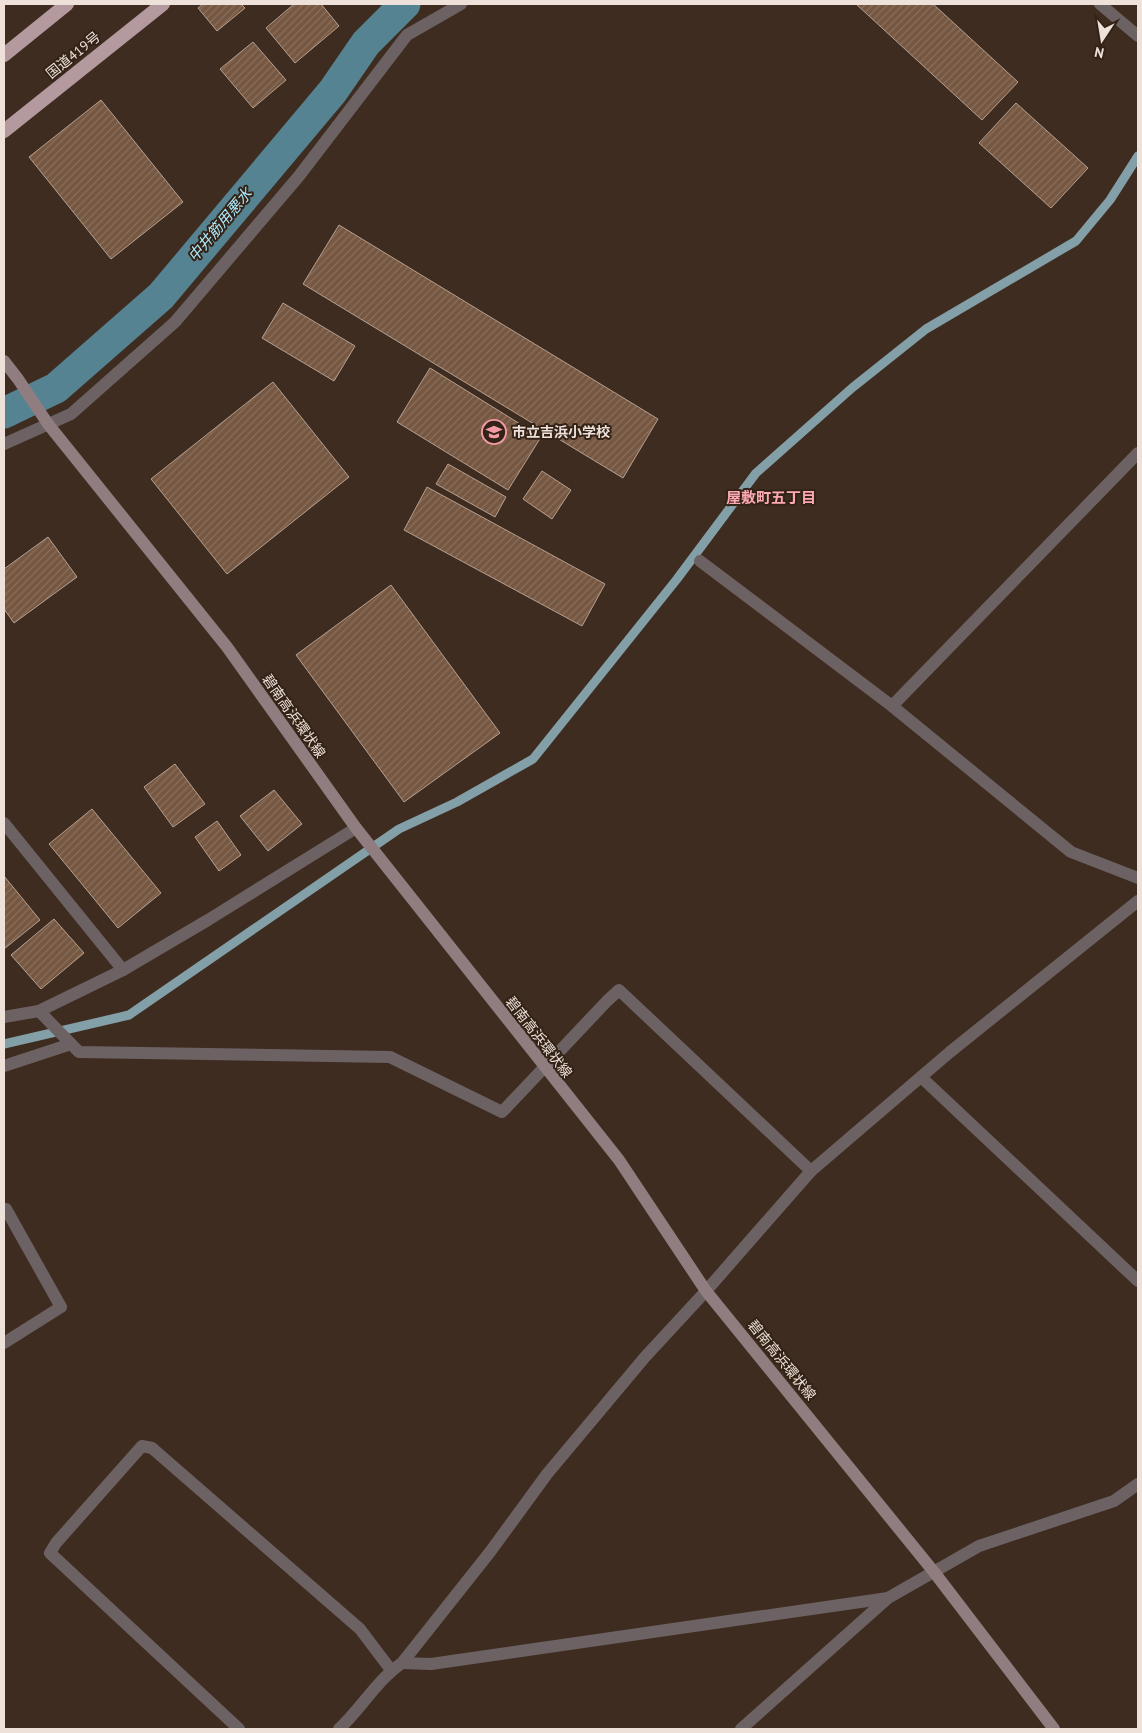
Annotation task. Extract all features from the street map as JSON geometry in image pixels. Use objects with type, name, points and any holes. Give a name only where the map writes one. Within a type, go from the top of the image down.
[{"type":"highway","points":[[4,55],[67,4]]},
{"type":"highway","name":"国道419号","points":[[4,131],[163,4]]},
{"type":"main road","name":"碧南高浜環状線","points":[[4,361],[48,424],[227,647],[357,830],[619,1160],[706,1291],[934,1572],[1054,1729]]},
{"type":"street","points":[[4,444],[71,414],[174,322],[299,176],[407,35],[461,4]]},
{"type":"street","points":[[1100,4],[1138,36]]},
{"type":"street","points":[[892,706],[1138,455]]},
{"type":"street","points":[[700,561],[892,706],[1071,852],[1138,878]]},
{"type":"street","points":[[4,823],[123,970]]},
{"type":"street","points":[[4,1018],[41,1013],[123,970],[357,830]]},
{"type":"street","points":[[339,1729],[397,1666],[490,1552],[547,1474],[645,1357],[706,1291],[811,1171],[921,1076],[1138,901]]},
{"type":"street","points":[[41,1013],[79,1052],[390,1057],[502,1112],[607,1000],[619,990],[811,1171]]},
{"type":"street","points":[[4,1066],[70,1043]]},
{"type":"street","points":[[921,1076],[1138,1281]]},
{"type":"street","points":[[4,1208],[61,1307],[4,1343]]},
{"type":"street","points":[[239,1729],[50,1554],[56,1543],[142,1446],[152,1448],[360,1629],[397,1666],[431,1664],[888,1598]]},
{"type":"street","points":[[741,1729],[888,1598],[979,1546],[1114,1501],[1138,1484]]},
{"type":"building","points":[[203,4],[241,4],[245,8],[217,31],[198,8]]},
{"type":"building","points":[[294,4],[321,4],[339,26],[295,63],[266,28]]},
{"type":"building","points":[[856,4],[933,4],[1018,82],[982,120]]},
{"type":"building","points":[[253,42],[286,80],[253,108],[220,69]]},
{"type":"building","points":[[101,100],[183,202],[111,259],[29,157]]},
{"type":"building","points":[[1016,103],[1088,168],[1051,208],[979,143]]},
{"type":"building","points":[[339,225],[658,419],[623,478],[303,284]]},
{"type":"building","points":[[283,303],[355,346],[334,381],[262,338]]},
{"type":"building","points":[[430,368],[541,437],[508,490],[397,422]]},
{"type":"building","points":[[273,382],[349,477],[227,574],[151,479]]},
{"type":"building","points":[[448,464],[506,497],[495,517],[436,484]]},
{"type":"building","points":[[542,471],[571,490],[552,519],[523,499]]},
{"type":"building","points":[[427,487],[605,584],[582,626],[404,530]]},
{"type":"building","points":[[48,537],[77,577],[14,623],[4,609],[4,569]]},
{"type":"building","points":[[391,585],[500,733],[404,802],[296,655]]},
{"type":"building","points":[[175,764],[205,804],[173,827],[144,787]]},
{"type":"building","points":[[274,790],[302,824],[268,851],[240,816]]},
{"type":"building","points":[[92,809],[161,893],[118,928],[49,844]]},
{"type":"building","points":[[217,821],[241,855],[219,871],[195,837]]},
{"type":"building","points":[[4,876],[40,920],[4,949]]},
{"type":"building","points":[[54,919],[84,953],[41,989],[11,955]]},
{"type":"waterway","name":"中井筋用悪水","points":[[4,413],[56,388],[161,296],[333,91],[366,43],[405,4]]},
{"type":"waterway","points":[[4,1044],[129,1015],[399,829],[457,802],[533,759],[677,579],[756,473],[852,388],[926,329],[1076,241],[1110,200],[1138,156]]},
{"type":"place","name":"市立吉浜小学校","points":[[494,432]]},
{"type":"district","name":"屋敷町五丁目","points":[[771,498]]}]
